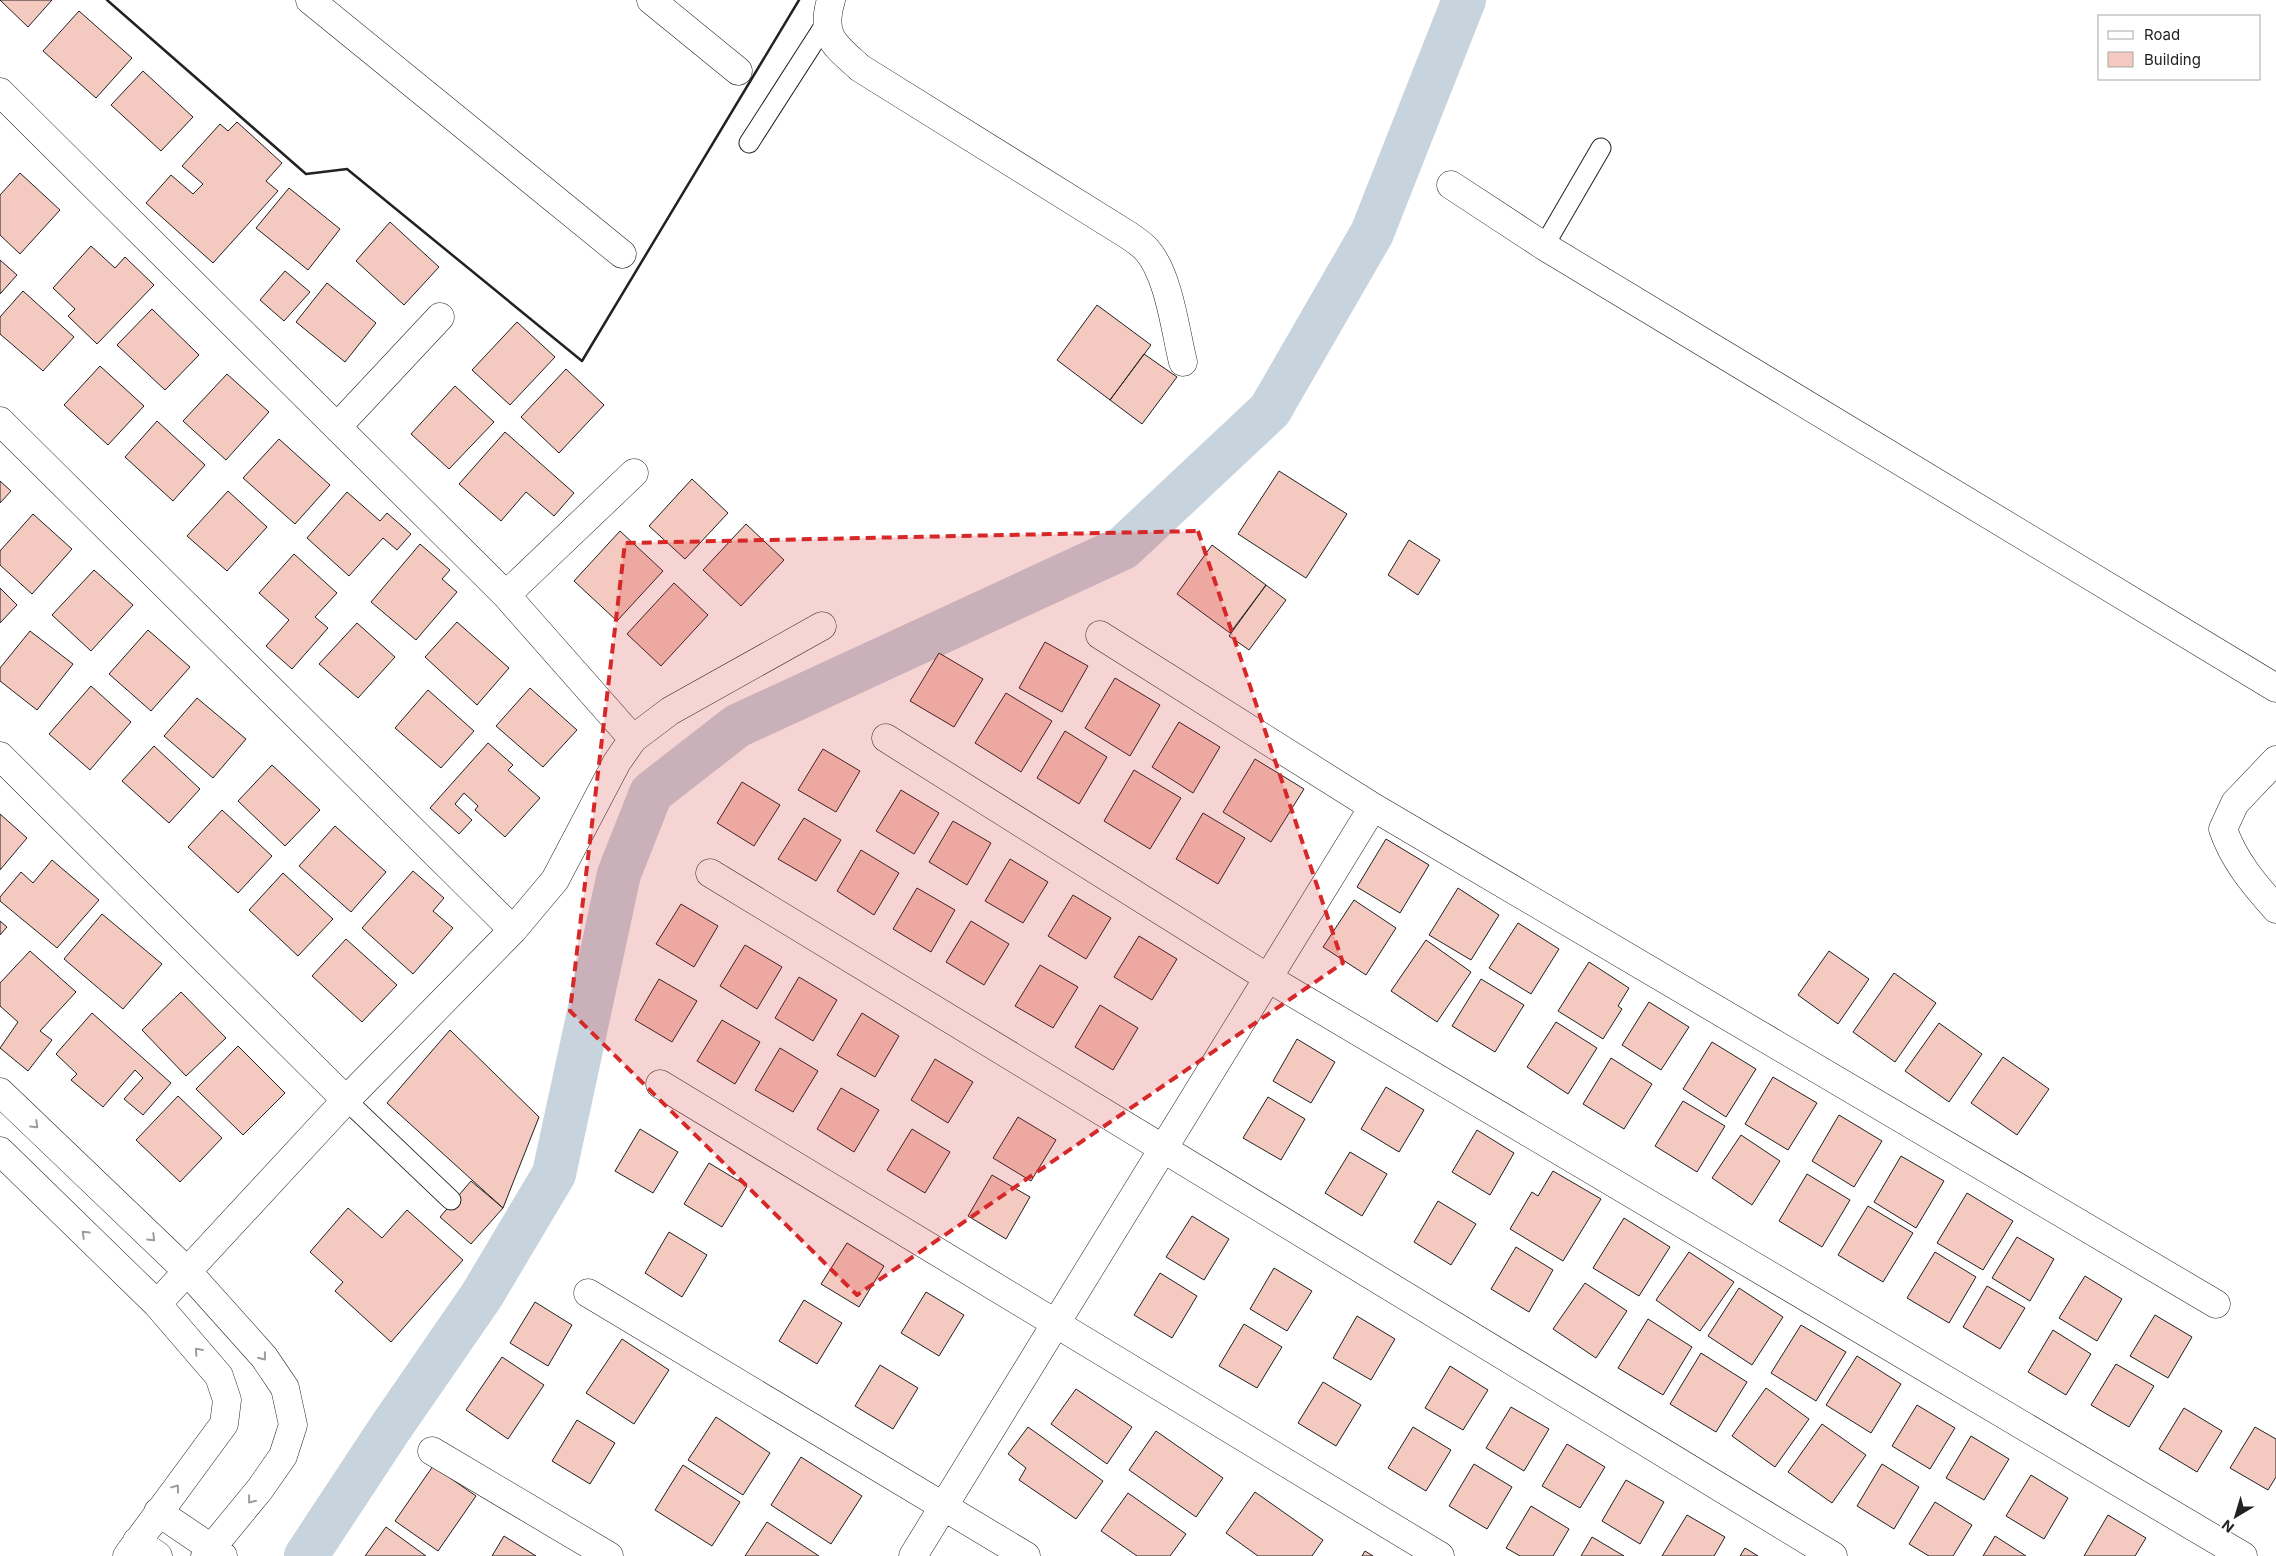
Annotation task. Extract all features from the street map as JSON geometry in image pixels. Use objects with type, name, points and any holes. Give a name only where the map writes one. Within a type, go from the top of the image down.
[{"type":"street","points":[[310,0],[622,254]]},
{"type":"street","points":[[652,0],[738,71]]},
{"type":"street","points":[[828,11],[833,43],[860,68],[1128,235],[1146,249],[1156,265],[1164,285],[1182,362]]},
{"type":"street","points":[[0,92],[506,595],[633,739]]},
{"type":"street","points":[[1451,185],[1544,246],[2276,688]]},
{"type":"street","points":[[338,426],[440,317]]},
{"type":"street","points":[[0,421],[513,930]]},
{"type":"street","points":[[506,595],[634,473]]},
{"type":"street","points":[[157,1304],[346,1100],[513,930],[555,880],[617,762],[633,739],[670,711],[822,626]]},
{"type":"street","points":[[1100,635],[1373,806],[2216,1304]]},
{"type":"street","points":[[886,738],[1268,978],[2243,1556]]},
{"type":"street","points":[[0,756],[346,1100]]},
{"type":"street","points":[[2276,760],[2235,803],[2223,829],[2228,846],[2243,871],[2276,909]]},
{"type":"street","points":[[913,1556],[1373,806]]},
{"type":"street","points":[[710,873],[1833,1556]]},
{"type":"street","points":[[660,1084],[1440,1556]]},
{"type":"street","points":[[0,1092],[187,1271],[264,1357],[284,1388],[293,1425],[283,1456],[213,1554],[158,1512]]},
{"type":"street","points":[[0,1151],[157,1304],[219,1376],[227,1400],[224,1424],[158,1512],[140,1551]]},
{"type":"street","points":[[588,1293],[1026,1556]]},
{"type":"street","points":[[432,1451],[609,1556]]},
{"type":"lane","points":[[749,144],[828,11]]},
{"type":"lane","points":[[1544,246],[1601,148]]},
{"type":"lane","points":[[346,1100],[451,1200]]},
{"type":"highlighted area","points":[[1198,531],[1343,963],[857,1295],[570,1011],[625,543]]},
{"type":"building","points":[[0,0],[52,0],[28,27]]},
{"type":"building","points":[[79,11],[132,58],[96,98],[43,51]]},
{"type":"building","points":[[143,71],[193,117],[161,151],[111,105]]},
{"type":"building","points":[[237,122],[282,163],[266,181],[278,191],[213,263],[146,203],[171,175],[193,194],[203,184],[182,166],[220,124],[228,131]]},
{"type":"building","points":[[20,173],[60,210],[20,254],[0,235],[0,195]]},
{"type":"building","points":[[289,188],[340,229],[308,270],[256,228]]},
{"type":"building","points":[[390,222],[439,267],[404,305],[356,261]]},
{"type":"building","points":[[91,246],[115,268],[125,257],[154,285],[97,344],[68,316],[75,309],[53,288]]},
{"type":"building","points":[[0,260],[17,275],[0,294]]},
{"type":"building","points":[[285,271],[310,292],[284,321],[260,300]]},
{"type":"building","points":[[327,283],[376,323],[345,362],[296,322]]},
{"type":"building","points":[[23,291],[74,337],[43,371],[0,334],[0,317]]},
{"type":"building","points":[[1097,305],[1151,345],[1110,400],[1057,360]]},
{"type":"building","points":[[152,309],[199,355],[165,390],[117,345]]},
{"type":"building","points":[[517,322],[555,357],[510,405],[472,370]]},
{"type":"building","points":[[1144,354],[1177,377],[1142,424],[1110,400]]},
{"type":"building","points":[[100,366],[144,406],[108,445],[64,405]]},
{"type":"building","points":[[566,369],[604,405],[559,453],[521,417]]},
{"type":"building","points":[[227,374],[269,412],[226,460],[183,421]]},
{"type":"building","points":[[455,386],[494,422],[449,469],[411,434]]},
{"type":"building","points":[[157,421],[205,465],[173,501],[125,457]]},
{"type":"building","points":[[505,432],[574,493],[554,516],[526,492],[501,521],[459,484]]},
{"type":"building","points":[[279,439],[330,485],[295,524],[243,478]]},
{"type":"building","points":[[1279,471],[1347,514],[1306,578],[1238,534]]},
{"type":"building","points":[[692,479],[728,513],[685,559],[649,526]]},
{"type":"building","points":[[0,481],[11,491],[0,503]]},
{"type":"building","points":[[228,491],[267,527],[227,571],[187,536]]},
{"type":"building","points":[[347,492],[380,521],[387,513],[411,534],[397,550],[383,538],[349,576],[307,538]]},
{"type":"building","points":[[33,514],[72,549],[32,594],[0,565],[0,551]]},
{"type":"building","points":[[746,524],[784,560],[741,606],[703,570]]},
{"type":"building","points":[[620,531],[663,571],[617,621],[574,581]]},
{"type":"building","points":[[1409,540],[1440,560],[1418,595],[1388,575]]},
{"type":"building","points":[[420,544],[450,570],[442,579],[457,592],[416,640],[371,602]]},
{"type":"building","points":[[1212,545],[1266,585],[1230,633],[1177,594]]},
{"type":"building","points":[[294,554],[337,593],[315,617],[328,628],[292,669],[266,646],[289,620],[259,593]]},
{"type":"building","points":[[94,570],[133,605],[91,651],[52,615]]},
{"type":"building","points":[[674,583],[708,615],[661,666],[627,634]]},
{"type":"building","points":[[1266,585],[1286,600],[1249,650],[1229,636]]},
{"type":"building","points":[[0,588],[17,605],[0,623]]},
{"type":"building","points":[[457,622],[509,668],[477,705],[425,657]]},
{"type":"building","points":[[357,623],[395,657],[358,698],[319,664]]},
{"type":"building","points":[[148,630],[190,667],[151,711],[109,674]]},
{"type":"building","points":[[30,631],[73,664],[37,710],[0,681],[0,668]]},
{"type":"building","points":[[1045,642],[1088,666],[1062,712],[1019,688]]},
{"type":"building","points":[[939,653],[983,679],[954,727],[910,701]]},
{"type":"building","points":[[1115,678],[1160,705],[1130,756],[1085,728]]},
{"type":"building","points":[[91,686],[131,722],[90,770],[49,734]]},
{"type":"building","points":[[530,688],[577,730],[543,767],[496,726]]},
{"type":"building","points":[[428,690],[474,731],[441,768],[395,728]]},
{"type":"building","points":[[1006,693],[1052,721],[1021,772],[975,743]]},
{"type":"building","points":[[197,698],[246,739],[213,778],[164,736]]},
{"type":"building","points":[[1179,722],[1220,747],[1193,793],[1152,767]]},
{"type":"building","points":[[1065,731],[1107,757],[1079,804],[1037,778]]},
{"type":"building","points":[[488,743],[513,765],[508,770],[540,798],[505,837],[475,810],[478,806],[464,793],[455,804],[472,820],[459,834],[430,808]]},
{"type":"building","points":[[154,746],[200,789],[169,823],[122,781]]},
{"type":"building","points":[[823,749],[860,771],[836,812],[798,790]]},
{"type":"building","points":[[1255,759],[1304,789],[1271,842],[1223,812]]},
{"type":"building","points":[[272,765],[320,810],[285,846],[238,801]]},
{"type":"building","points":[[1134,770],[1181,798],[1150,849],[1104,821]]},
{"type":"building","points":[[742,782],[780,805],[754,846],[717,823]]},
{"type":"building","points":[[901,790],[939,813],[914,854],[876,831]]},
{"type":"building","points":[[222,810],[272,856],[238,893],[188,847]]},
{"type":"building","points":[[1203,813],[1245,838],[1218,884],[1176,859]]},
{"type":"building","points":[[0,814],[27,838],[0,870]]},
{"type":"building","points":[[804,818],[841,840],[816,881],[778,859]]},
{"type":"building","points":[[953,821],[991,843],[967,885],[929,862]]},
{"type":"building","points":[[335,826],[386,872],[351,912],[299,866]]},
{"type":"building","points":[[1386,839],[1429,865],[1400,913],[1357,887]]},
{"type":"building","points":[[861,850],[899,873],[874,915],[837,891]]},
{"type":"building","points":[[1010,859],[1048,882],[1023,923],[985,901]]},
{"type":"building","points":[[52,860],[99,900],[57,948],[0,901],[0,897],[21,872],[33,883]]},
{"type":"building","points":[[413,871],[444,898],[433,911],[453,928],[413,974],[362,928]]},
{"type":"building","points":[[283,873],[333,919],[298,956],[249,910]]},
{"type":"building","points":[[917,888],[955,910],[931,952],[893,929]]},
{"type":"building","points":[[1458,888],[1499,915],[1471,960],[1429,935]]},
{"type":"building","points":[[1073,895],[1111,918],[1086,959],[1048,936]]},
{"type":"building","points":[[1354,900],[1396,928],[1366,975],[1323,947]]},
{"type":"building","points":[[681,904],[718,926],[694,967],[656,944]]},
{"type":"building","points":[[102,914],[162,964],[123,1009],[64,959]]},
{"type":"building","points":[[0,921],[7,927],[0,935]]},
{"type":"building","points":[[971,921],[1009,944],[984,985],[946,962]]},
{"type":"building","points":[[1518,923],[1559,949],[1531,994],[1489,968]]},
{"type":"building","points":[[1139,936],[1177,959],[1152,1000],[1114,977]]},
{"type":"building","points":[[346,939],[397,985],[362,1022],[312,976]]},
{"type":"building","points":[[1426,940],[1471,972],[1437,1022],[1391,991]]},
{"type":"building","points":[[745,945],[782,967],[757,1009],[720,986]]},
{"type":"building","points":[[30,951],[76,992],[40,1031],[52,1040],[28,1071],[0,1048],[18,1022],[0,1006],[0,983]]},
{"type":"building","points":[[1829,951],[1869,979],[1838,1024],[1798,995]]},
{"type":"building","points":[[1589,962],[1629,988],[1618,1006],[1622,1009],[1603,1039],[1558,1011]]},
{"type":"building","points":[[1040,965],[1078,987],[1053,1028],[1015,1006]]},
{"type":"building","points":[[1894,973],[1936,1003],[1895,1062],[1853,1032]]},
{"type":"building","points":[[799,977],[837,1000],[813,1041],[775,1018]]},
{"type":"building","points":[[659,979],[697,1001],[672,1042],[635,1020]]},
{"type":"building","points":[[1481,979],[1524,1005],[1495,1052],[1452,1026]]},
{"type":"building","points":[[181,992],[226,1038],[186,1076],[142,1030]]},
{"type":"building","points":[[1649,1002],[1689,1027],[1661,1070],[1622,1045]]},
{"type":"building","points":[[1100,1005],[1138,1028],[1113,1070],[1075,1047]]},
{"type":"building","points":[[92,1013],[171,1083],[143,1115],[124,1099],[143,1078],[135,1070],[103,1107],[71,1080],[77,1074],[56,1054]]},
{"type":"building","points":[[862,1013],[899,1036],[875,1077],[837,1055]]},
{"type":"building","points":[[722,1020],[760,1042],[735,1084],[697,1061]]},
{"type":"building","points":[[1556,1022],[1597,1048],[1568,1094],[1527,1067]]},
{"type":"building","points":[[1939,1023],[1982,1054],[1949,1102],[1905,1071]]},
{"type":"building","points":[[450,1030],[539,1117],[503,1208],[387,1103]]},
{"type":"building","points":[[1297,1039],[1335,1062],[1311,1103],[1273,1081]]},
{"type":"building","points":[[1712,1042],[1756,1069],[1726,1117],[1683,1089]]},
{"type":"building","points":[[238,1046],[285,1093],[243,1135],[196,1089]]},
{"type":"building","points":[[780,1048],[818,1071],[793,1112],[755,1090]]},
{"type":"building","points":[[2003,1057],[2049,1089],[2017,1135],[1971,1103]]},
{"type":"building","points":[[1611,1058],[1652,1084],[1624,1129],[1583,1104]]},
{"type":"building","points":[[935,1059],[973,1082],[948,1123],[911,1100]]},
{"type":"building","points":[[1773,1077],[1817,1103],[1788,1150],[1745,1124]]},
{"type":"building","points":[[1386,1087],[1424,1110],[1399,1152],[1361,1129]]},
{"type":"building","points":[[841,1088],[879,1110],[854,1152],[817,1129]]},
{"type":"building","points":[[178,1096],[222,1138],[180,1182],[136,1140]]},
{"type":"building","points":[[1268,1097],[1305,1119],[1281,1160],[1243,1138]]},
{"type":"building","points":[[1683,1101],[1725,1126],[1697,1172],[1655,1146]]},
{"type":"building","points":[[1839,1115],[1882,1141],[1854,1187],[1812,1161]]},
{"type":"building","points":[[1018,1117],[1056,1140],[1031,1181],[993,1158]]},
{"type":"building","points":[[640,1129],[678,1152],[653,1193],[615,1171]]},
{"type":"building","points":[[912,1129],[950,1152],[925,1193],[887,1170]]},
{"type":"building","points":[[1477,1130],[1514,1153],[1490,1195],[1452,1172]]},
{"type":"building","points":[[1741,1135],[1780,1161],[1752,1205],[1712,1178]]},
{"type":"building","points":[[1350,1152],[1387,1174],[1362,1216],[1325,1193]]},
{"type":"building","points":[[1901,1156],[1944,1181],[1916,1228],[1874,1202]]},
{"type":"building","points":[[709,1163],[747,1186],[722,1227],[684,1204]]},
{"type":"building","points":[[1553,1171],[1601,1199],[1563,1261],[1510,1229],[1532,1192],[1538,1196]]},
{"type":"building","points":[[1807,1174],[1850,1200],[1822,1247],[1779,1221]]},
{"type":"building","points":[[992,1175],[1030,1197],[1006,1239],[968,1216]]},
{"type":"building","points":[[471,1181],[503,1208],[471,1244],[440,1217]]},
{"type":"building","points":[[1967,1193],[2013,1221],[1983,1270],[1937,1243]]},
{"type":"building","points":[[1438,1201],[1476,1224],[1451,1265],[1414,1242]]},
{"type":"building","points":[[1868,1206],[1913,1233],[1883,1282],[1838,1255]]},
{"type":"building","points":[[348,1208],[382,1238],[407,1210],[463,1260],[391,1342],[335,1291],[343,1282],[310,1252]]},
{"type":"building","points":[[1192,1216],[1229,1239],[1204,1280],[1166,1257]]},
{"type":"building","points":[[1624,1218],[1670,1247],[1639,1296],[1593,1268]]},
{"type":"building","points":[[669,1232],[707,1255],[682,1297],[645,1273]]},
{"type":"building","points":[[2017,1237],[2054,1259],[2030,1301],[1992,1278]]},
{"type":"building","points":[[847,1243],[884,1266],[859,1307],[821,1284]]},
{"type":"building","points":[[1516,1247],[1553,1270],[1529,1312],[1491,1289]]},
{"type":"building","points":[[1689,1252],[1734,1282],[1700,1331],[1656,1300]]},
{"type":"building","points":[[1935,1252],[1976,1277],[1949,1323],[1907,1298]]},
{"type":"building","points":[[1274,1268],[1312,1291],[1287,1331],[1250,1309]]},
{"type":"building","points":[[1160,1273],[1197,1296],[1172,1338],[1134,1315]]},
{"type":"building","points":[[2085,1276],[2122,1299],[2097,1341],[2059,1318]]},
{"type":"building","points":[[1585,1283],[1627,1311],[1596,1358],[1553,1329]]},
{"type":"building","points":[[1987,1286],[2025,1308],[2000,1349],[1963,1327]]},
{"type":"building","points":[[1739,1288],[1783,1317],[1752,1365],[1708,1336]]},
{"type":"building","points":[[926,1292],[964,1315],[939,1356],[901,1333]]},
{"type":"building","points":[[804,1300],[842,1323],[817,1364],[779,1341]]},
{"type":"building","points":[[535,1302],[572,1325],[548,1366],[510,1343]]},
{"type":"building","points":[[2155,1315],[2192,1337],[2168,1378],[2130,1356]]},
{"type":"building","points":[[1357,1316],[1395,1339],[1371,1380],[1333,1358]]},
{"type":"building","points":[[1648,1319],[1692,1347],[1663,1395],[1618,1368]]},
{"type":"building","points":[[1244,1324],[1282,1347],[1257,1388],[1219,1366]]},
{"type":"building","points":[[1801,1325],[1846,1352],[1816,1401],[1771,1373]]},
{"type":"building","points":[[2053,1330],[2091,1354],[2066,1395],[2028,1372]]},
{"type":"building","points":[[622,1339],[669,1370],[634,1424],[586,1393]]},
{"type":"building","points":[[1701,1353],[1747,1382],[1716,1432],[1670,1404]]},
{"type":"building","points":[[1857,1356],[1901,1384],[1871,1433],[1826,1405]]},
{"type":"building","points":[[502,1357],[544,1385],[508,1439],[466,1410]]},
{"type":"building","points":[[2116,1364],[2154,1386],[2129,1427],[2091,1405]]},
{"type":"building","points":[[880,1365],[918,1388],[893,1429],[855,1406]]},
{"type":"building","points":[[1450,1366],[1488,1390],[1463,1430],[1425,1408]]},
{"type":"building","points":[[1323,1382],[1361,1405],[1336,1446],[1298,1423]]},
{"type":"building","points":[[1766,1388],[1809,1419],[1775,1467],[1732,1436]]},
{"type":"building","points":[[1076,1389],[1132,1427],[1107,1464],[1051,1424]]},
{"type":"building","points":[[1917,1405],[1955,1428],[1930,1469],[1892,1446]]},
{"type":"building","points":[[1511,1407],[1549,1429],[1524,1471],[1486,1448]]},
{"type":"building","points":[[2184,1408],[2222,1431],[2197,1472],[2159,1449]]},
{"type":"building","points":[[716,1417],[770,1453],[743,1495],[688,1460]]},
{"type":"building","points":[[577,1420],[615,1443],[590,1484],[552,1461]]},
{"type":"building","points":[[1822,1424],[1866,1455],[1832,1503],[1788,1472]]},
{"type":"building","points":[[1028,1427],[1103,1481],[1076,1519],[1019,1480],[1026,1468],[1008,1454]]},
{"type":"building","points":[[1413,1427],[1451,1450],[1426,1491],[1388,1468]]},
{"type":"building","points":[[2255,1427],[2276,1439],[2276,1477],[2268,1490],[2230,1468]]},
{"type":"building","points":[[1156,1431],[1223,1478],[1196,1517],[1129,1470]]},
{"type":"building","points":[[1971,1436],[2009,1459],[1984,1500],[1946,1478]]},
{"type":"building","points":[[1567,1444],[1605,1467],[1580,1508],[1542,1486]]},
{"type":"building","points":[[801,1457],[862,1496],[831,1544],[771,1505]]},
{"type":"building","points":[[1474,1464],[1512,1487],[1487,1529],[1449,1506]]},
{"type":"building","points":[[1882,1464],[1919,1487],[1894,1529],[1857,1506]]},
{"type":"building","points":[[683,1465],[740,1502],[712,1546],[655,1510]]},
{"type":"building","points":[[433,1466],[476,1496],[438,1551],[395,1521]]},
{"type":"building","points":[[2031,1475],[2068,1498],[2044,1539],[2006,1516]]},
{"type":"building","points":[[1626,1480],[1664,1502],[1640,1544],[1602,1521]]},
{"type":"building","points":[[1255,1492],[1323,1540],[1312,1556],[1258,1556],[1226,1533]]},
{"type":"building","points":[[1128,1493],[1186,1534],[1170,1556],[1137,1556],[1101,1531]]},
{"type":"building","points":[[1935,1502],[1972,1525],[1953,1556],[1929,1556],[1909,1544]]},
{"type":"building","points":[[1531,1506],[1569,1529],[1553,1556],[1520,1556],[1506,1548]]},
{"type":"building","points":[[1687,1515],[1725,1537],[1714,1556],[1662,1556]]},
{"type":"building","points":[[2108,1515],[2146,1538],[2135,1556],[2084,1556]]},
{"type":"building","points":[[767,1522],[819,1556],[745,1556]]},
{"type":"building","points":[[386,1527],[426,1556],[365,1556]]},
{"type":"building","points":[[504,1536],[536,1556],[492,1556]]},
{"type":"building","points":[[1995,1536],[2026,1556],[1983,1556]]},
{"type":"building","points":[[1592,1537],[1624,1556],[1581,1556]]},
{"type":"building","points":[[1745,1548],[1758,1556],[1740,1556]]},
{"type":"building","points":[[1365,1551],[1373,1556],[1362,1556]]},
{"type":"waterway","points":[[306,1556],[389,1430],[482,1295],[554,1174],[619,874],[651,793],[737,726],[1123,548],[1270,410],[1372,233],[1464,0]]},
{"type":"wall","points":[[107,0],[306,174],[347,169],[582,361],[799,0]]}]
